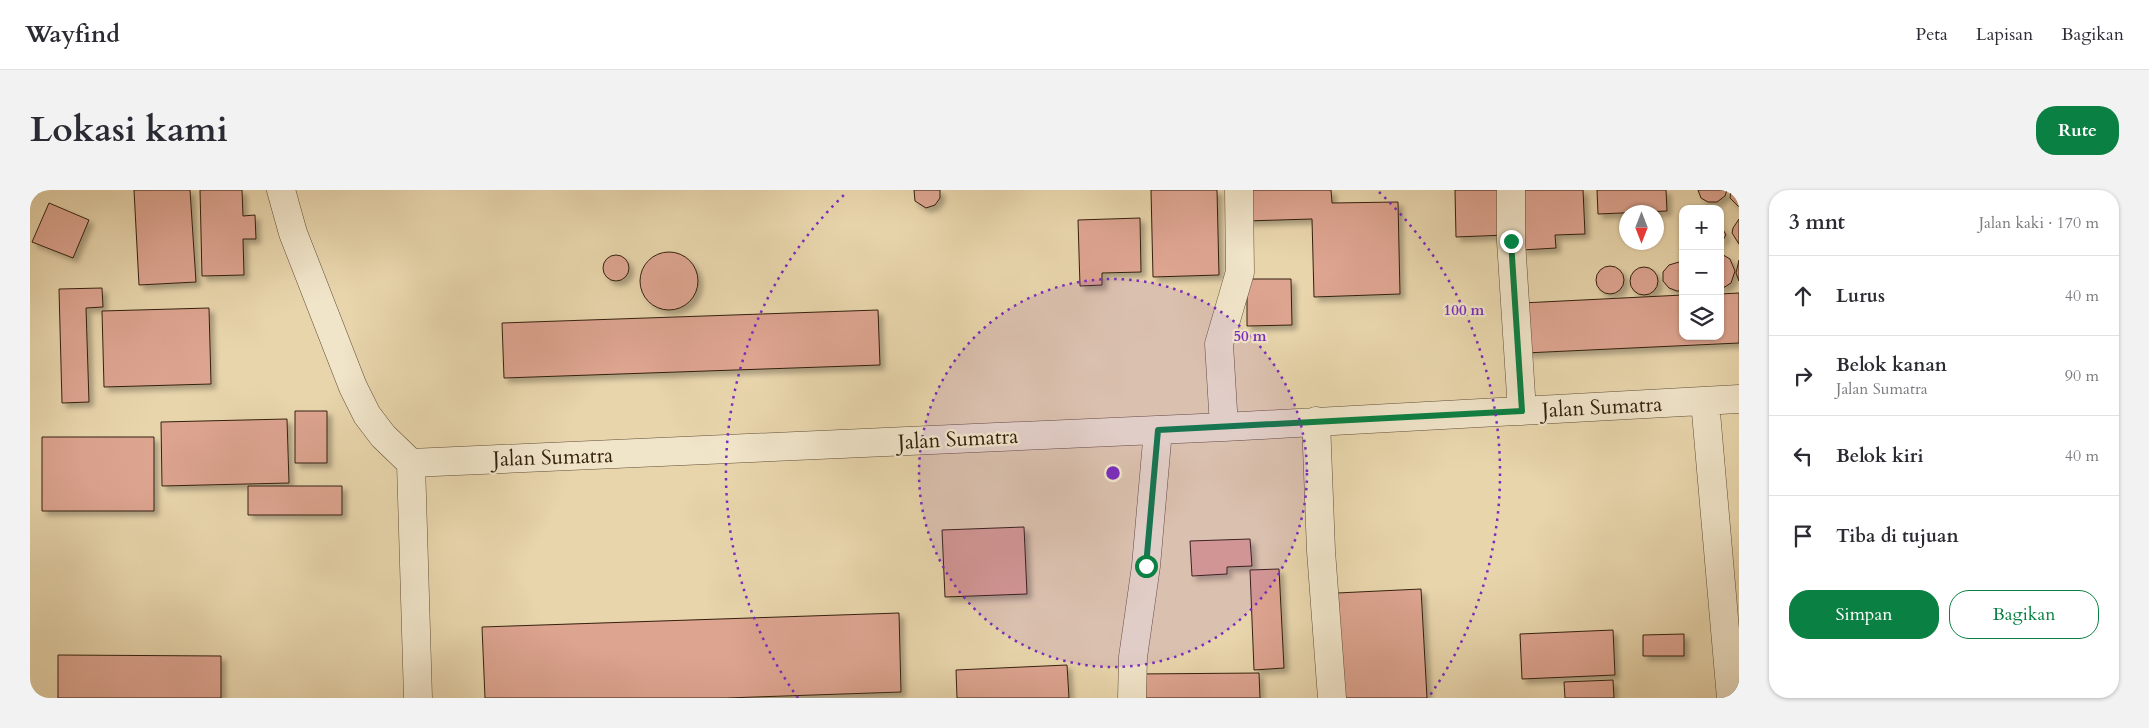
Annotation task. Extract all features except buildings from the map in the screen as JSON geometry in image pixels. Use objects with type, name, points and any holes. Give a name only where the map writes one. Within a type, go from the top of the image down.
[{"type":"lane","points":[[281,190],[293,233],[353,387],[367,415],[383,436],[411,463],[418,698]]},
{"type":"lane","points":[[1224,427],[1220,344],[1240,272],[1239,190]]},
{"type":"lane","points":[[1511,190],[1511,241],[1522,411]]},
{"type":"lane","name":"Jalan Sumatra","points":[[411,463],[1224,427],[1739,399]]},
{"type":"lane","points":[[1705,401],[1733,664],[1731,698]]},
{"type":"lane","points":[[1316,421],[1321,550],[1332,698]]},
{"type":"lane","points":[[1132,698],[1133,657],[1146,566],[1158,430]]},
{"type":"route","points":[[1146,566],[1158,430],[1522,411],[1511,241]]}]
